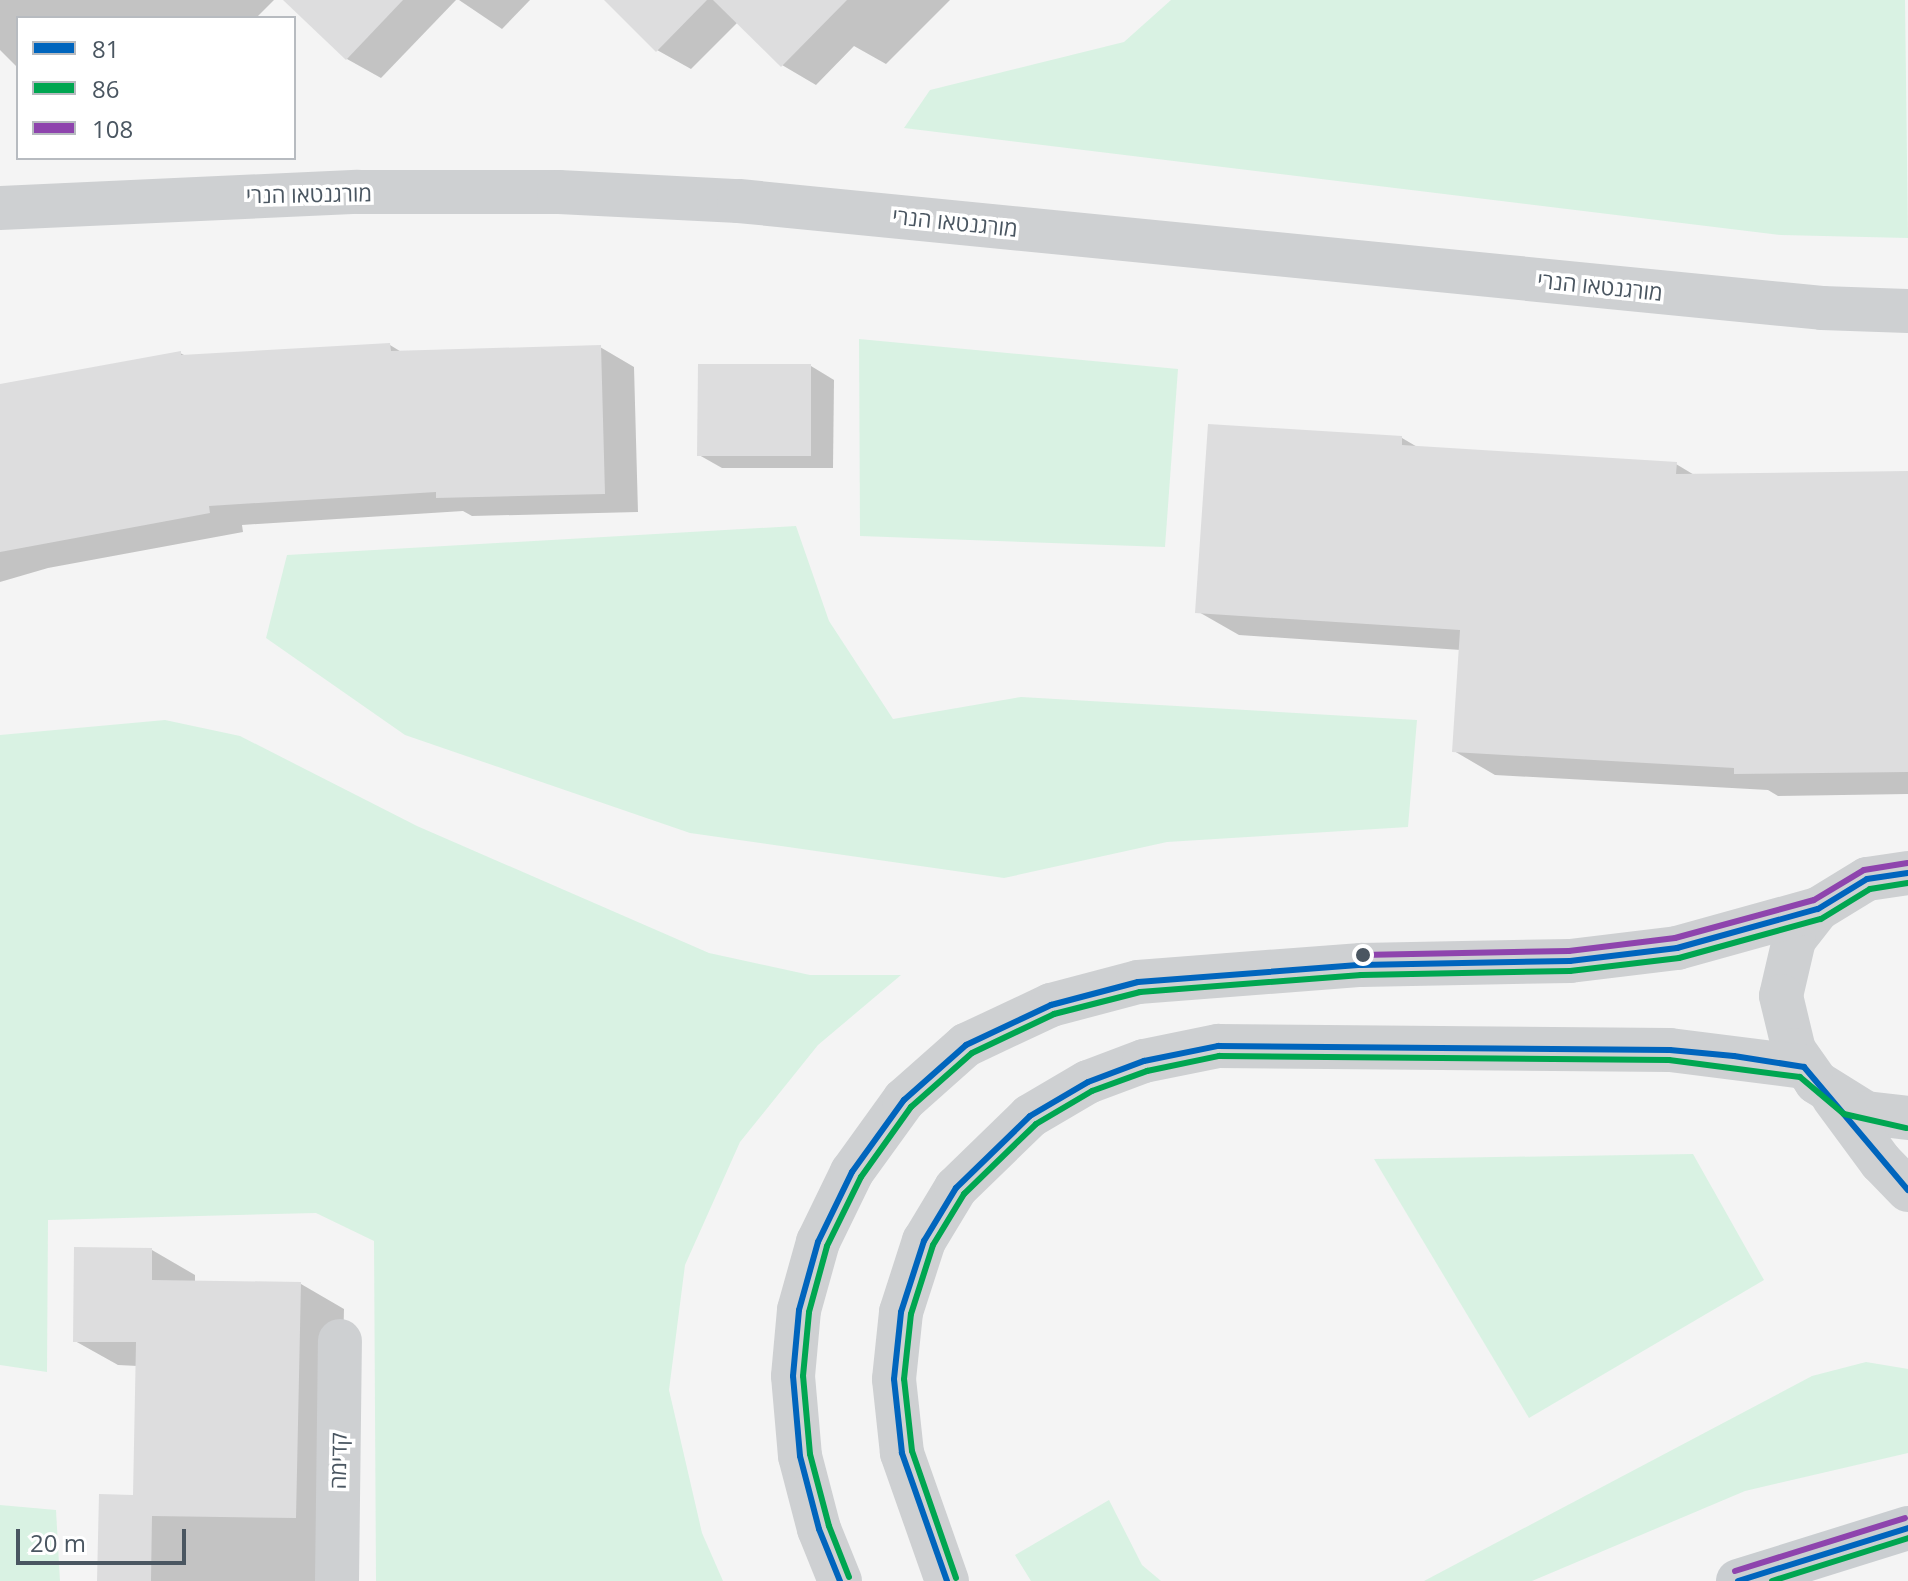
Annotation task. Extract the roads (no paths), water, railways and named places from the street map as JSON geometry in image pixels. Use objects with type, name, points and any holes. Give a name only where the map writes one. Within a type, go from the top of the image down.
[{"type":"main road","points":[[1738,1581],[1908,1528]]},
{"type":"street","name":"מורגנטאו הנרי","points":[[0,208],[373,192],[559,192],[739,201],[1822,308],[1908,311]]},
{"type":"street","points":[[840,1581],[819,1529],[800,1456],[793,1376],[799,1310],[818,1242],[852,1172],[904,1100],[966,1045],[1051,1005],[1138,982],[1361,965],[1570,961],[1677,948],[1818,909],[1867,879],[1908,873]]},
{"type":"street","points":[[1818,909],[1794,940],[1783,977],[1787,1033],[1818,1081],[1908,1190]]},
{"type":"street","points":[[947,1581],[902,1453],[894,1379],[901,1312],[924,1241],[956,1188],[1030,1116],[1088,1082],[1144,1061],[1218,1046],[1670,1050],[1818,1081],[1866,1113],[1908,1118]]},
{"type":"street","name":"קדימה","points":[[337,1581],[340,1341]]}]
